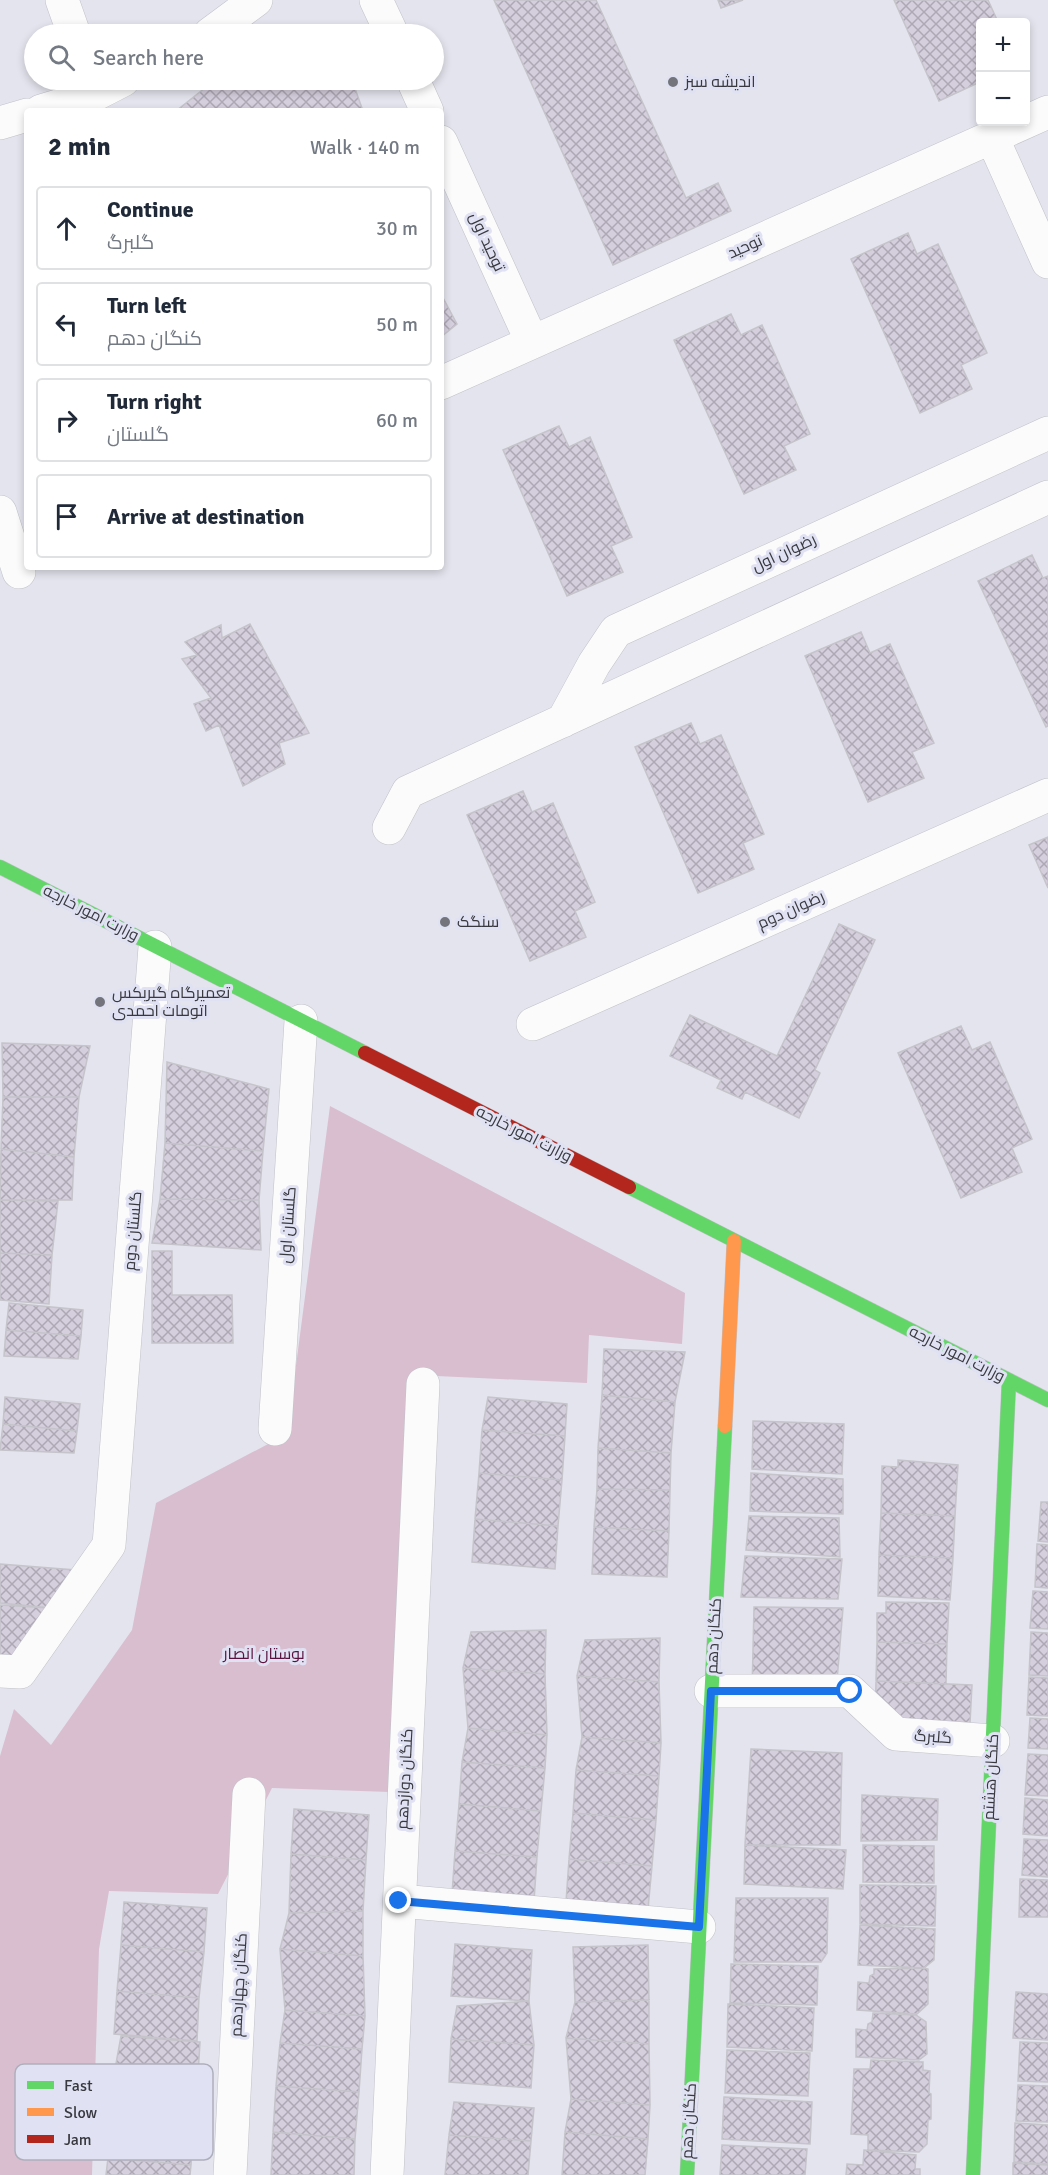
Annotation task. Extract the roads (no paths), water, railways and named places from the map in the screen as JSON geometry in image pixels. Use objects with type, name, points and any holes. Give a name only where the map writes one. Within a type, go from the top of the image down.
[{"type":"street","points":[[62,0],[70,24]]},
{"type":"street","points":[[224,24],[256,0]]},
{"type":"street","points":[[376,0],[387,24]]},
{"type":"street","points":[[48,108],[89,90]]},
{"type":"street","points":[[418,90],[426,108]]},
{"type":"street","name":"توحید","points":[[444,381],[1048,112]]},
{"type":"street","points":[[0,123],[24,116]]},
{"type":"street","points":[[992,137],[1048,262]]},
{"type":"street","name":"توحید اول","points":[[444,149],[532,342]]},
{"type":"street","name":"رضوان اول","points":[[563,721],[594,664],[616,630],[1048,433]]},
{"type":"street","points":[[389,828],[408,792],[1048,497]]},
{"type":"street","points":[[0,512],[16,571]]},
{"type":"street","name":"رضوان دوم","points":[[533,1024],[1048,795]]},
{"type":"street","name":"وزارت امور خارجه","points":[[0,867],[1048,1400]]},
{"type":"street","name":"گلستان دوم","points":[[0,1671],[20,1672],[109,1545],[156,947]]},
{"type":"street","name":"گلستان اول","points":[[274,1429],[301,1021]]},
{"type":"street","name":"کنگان دهم","points":[[687,2175],[734,1241]]},
{"type":"street","name":"کنگان هشتم","points":[[973,2175],[1009,1380]]},
{"type":"street","name":"کنگان دوازدهم","points":[[387,2175],[423,1384]]},
{"type":"street","name":"گلبرگ","points":[[711,1691],[850,1691],[896,1734],[993,1741]]},
{"type":"street","name":"کنگان چهاردهم","points":[[230,2175],[249,1794]]},
{"type":"street","points":[[399,1901],[699,1927]]},
{"type":"place","name":"اندیشه سبز","points":[[673,82]]},
{"type":"place","name":"سنگک","points":[[445,922]]},
{"type":"place","name":"تعمیرگاه گیربکس اتومات احمدی","points":[[100,1002]]},
{"type":"park label","name":"بوستان انصار","points":[[264,1654]]}]
